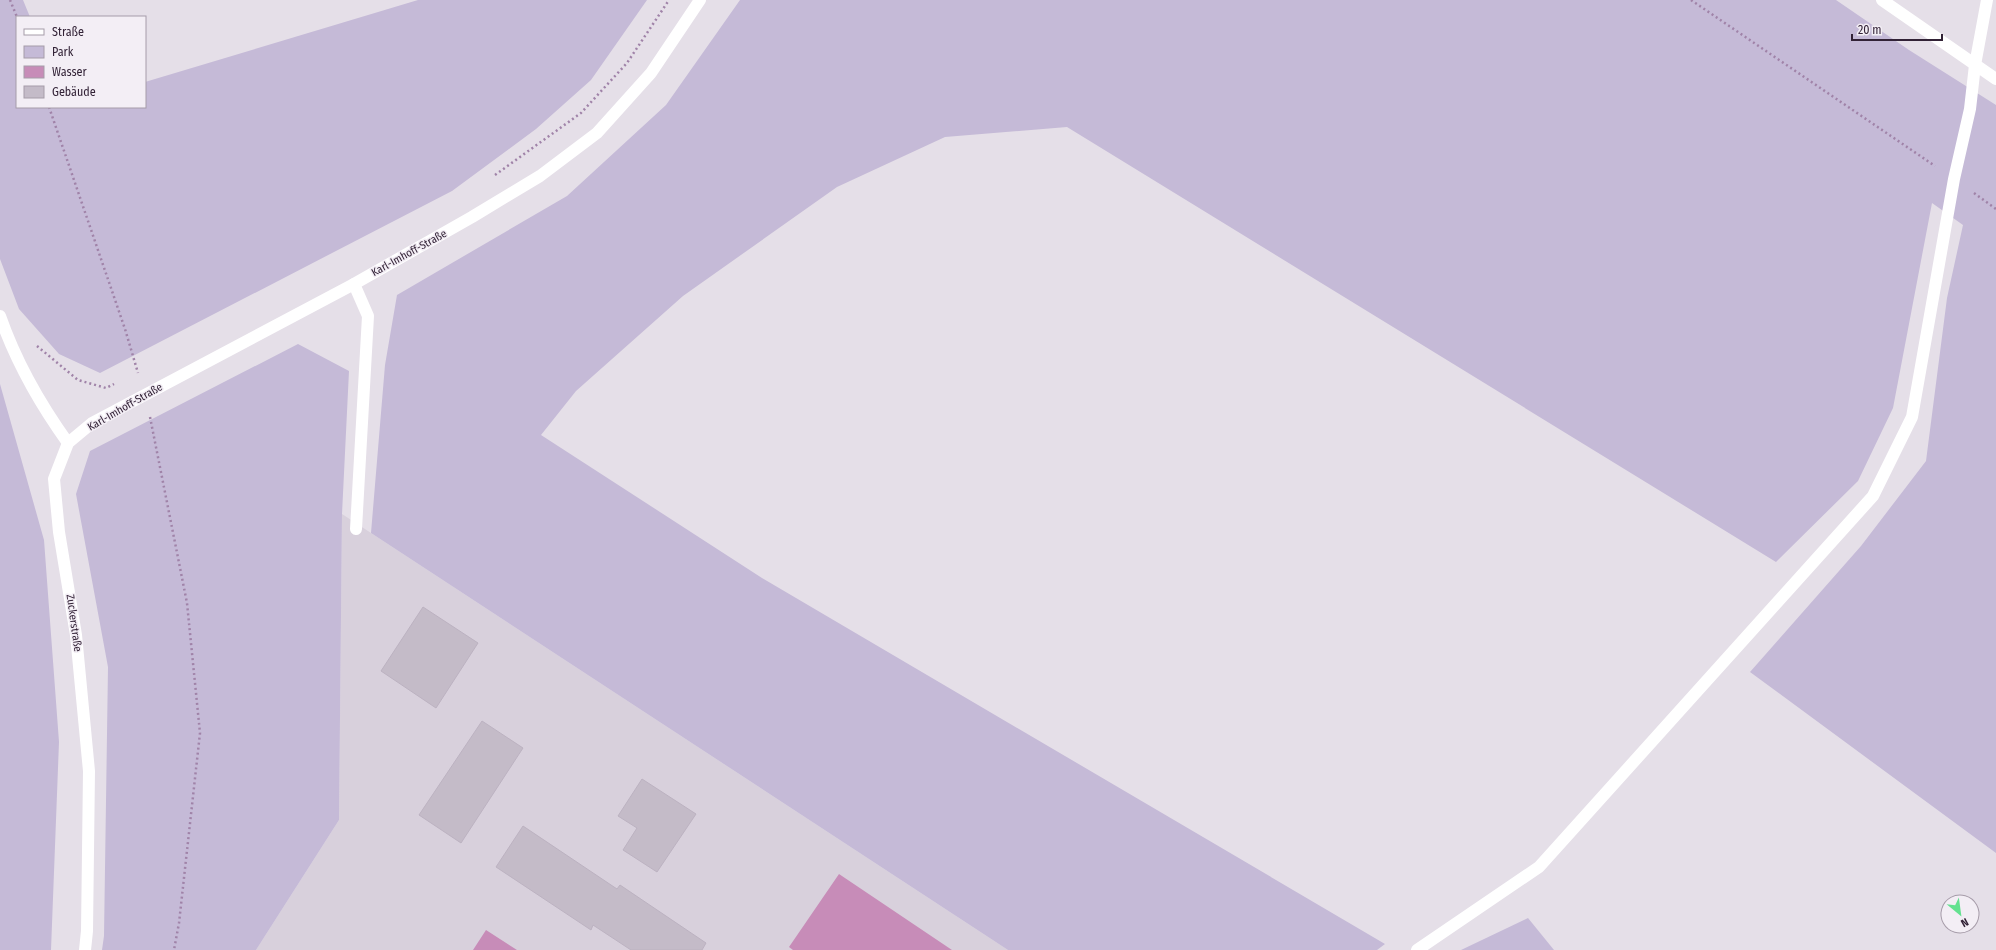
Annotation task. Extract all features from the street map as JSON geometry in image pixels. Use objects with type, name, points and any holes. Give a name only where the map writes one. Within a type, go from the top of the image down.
[{"type":"street","name":"Karl-Imhoff-Straße","points":[[68,443],[92,423],[354,284],[472,217],[540,176],[597,133],[652,73],[700,0]]},
{"type":"street","points":[[1882,0],[1996,79]]},
{"type":"street","points":[[1417,950],[1539,867],[1873,496],[1912,417],[1954,179],[1970,109],[1975,65],[1987,0]]},
{"type":"street","points":[[354,284],[368,316],[356,529]]},
{"type":"street","points":[[0,316],[8,339],[42,406],[68,443]]},
{"type":"street","name":"Zuckerstraße","points":[[68,443],[54,479],[59,532],[76,635],[89,771],[87,931],[85,950]]},
{"type":"path","points":[[10,0],[17,16]]},
{"type":"path","points":[[494,176],[581,113],[627,63],[668,0]]},
{"type":"path","points":[[1691,0],[1996,209]]},
{"type":"path","points":[[49,108],[125,329],[145,395],[187,603],[200,733],[179,924],[174,950]]},
{"type":"path","points":[[8,339],[25,335],[78,380],[106,388],[119,382]]},
{"type":"path","points":[[132,376],[145,369]]},
{"type":"shaded area","points":[[342,514],[1008,950],[256,950],[339,820]]},
{"type":"green space","points":[[0,0],[23,0],[30,16],[16,16],[16,108],[146,108],[146,82],[418,0],[647,0],[591,80],[536,129],[452,191],[100,373],[59,354],[19,309],[0,259]]},
{"type":"green space","points":[[740,0],[1836,0],[1909,50],[1996,105],[1996,853],[1750,672],[1861,546],[1926,461],[1947,298],[1963,225],[1932,203],[1893,408],[1858,481],[1776,562],[1067,127],[945,137],[837,187],[683,296],[576,391],[541,435],[762,578],[1385,944],[1377,950],[1008,950],[371,533],[385,365],[397,295],[567,196],[666,105]]},
{"type":"green space","points":[[298,344],[349,371],[342,514],[339,820],[256,950],[102,950],[104,936],[108,667],[76,494],[90,451]]},
{"type":"green space","points":[[0,384],[44,540],[59,742],[51,950],[0,950]]},
{"type":"green space","points":[[1528,918],[1554,950],[1461,950]]},
{"type":"water","points":[[839,874],[952,950],[793,950],[789,947]]},
{"type":"water","points":[[486,930],[517,950],[473,950]]},
{"type":"building","points":[[423,607],[478,643],[436,708],[381,671]]},
{"type":"building","points":[[482,721],[523,748],[461,843],[419,815]]},
{"type":"building","points":[[642,779],[696,814],[657,872],[623,850],[637,828],[618,816]]},
{"type":"building","points":[[523,826],[617,889],[620,885],[706,943],[702,950],[631,950],[593,925],[591,930],[496,867]]}]
